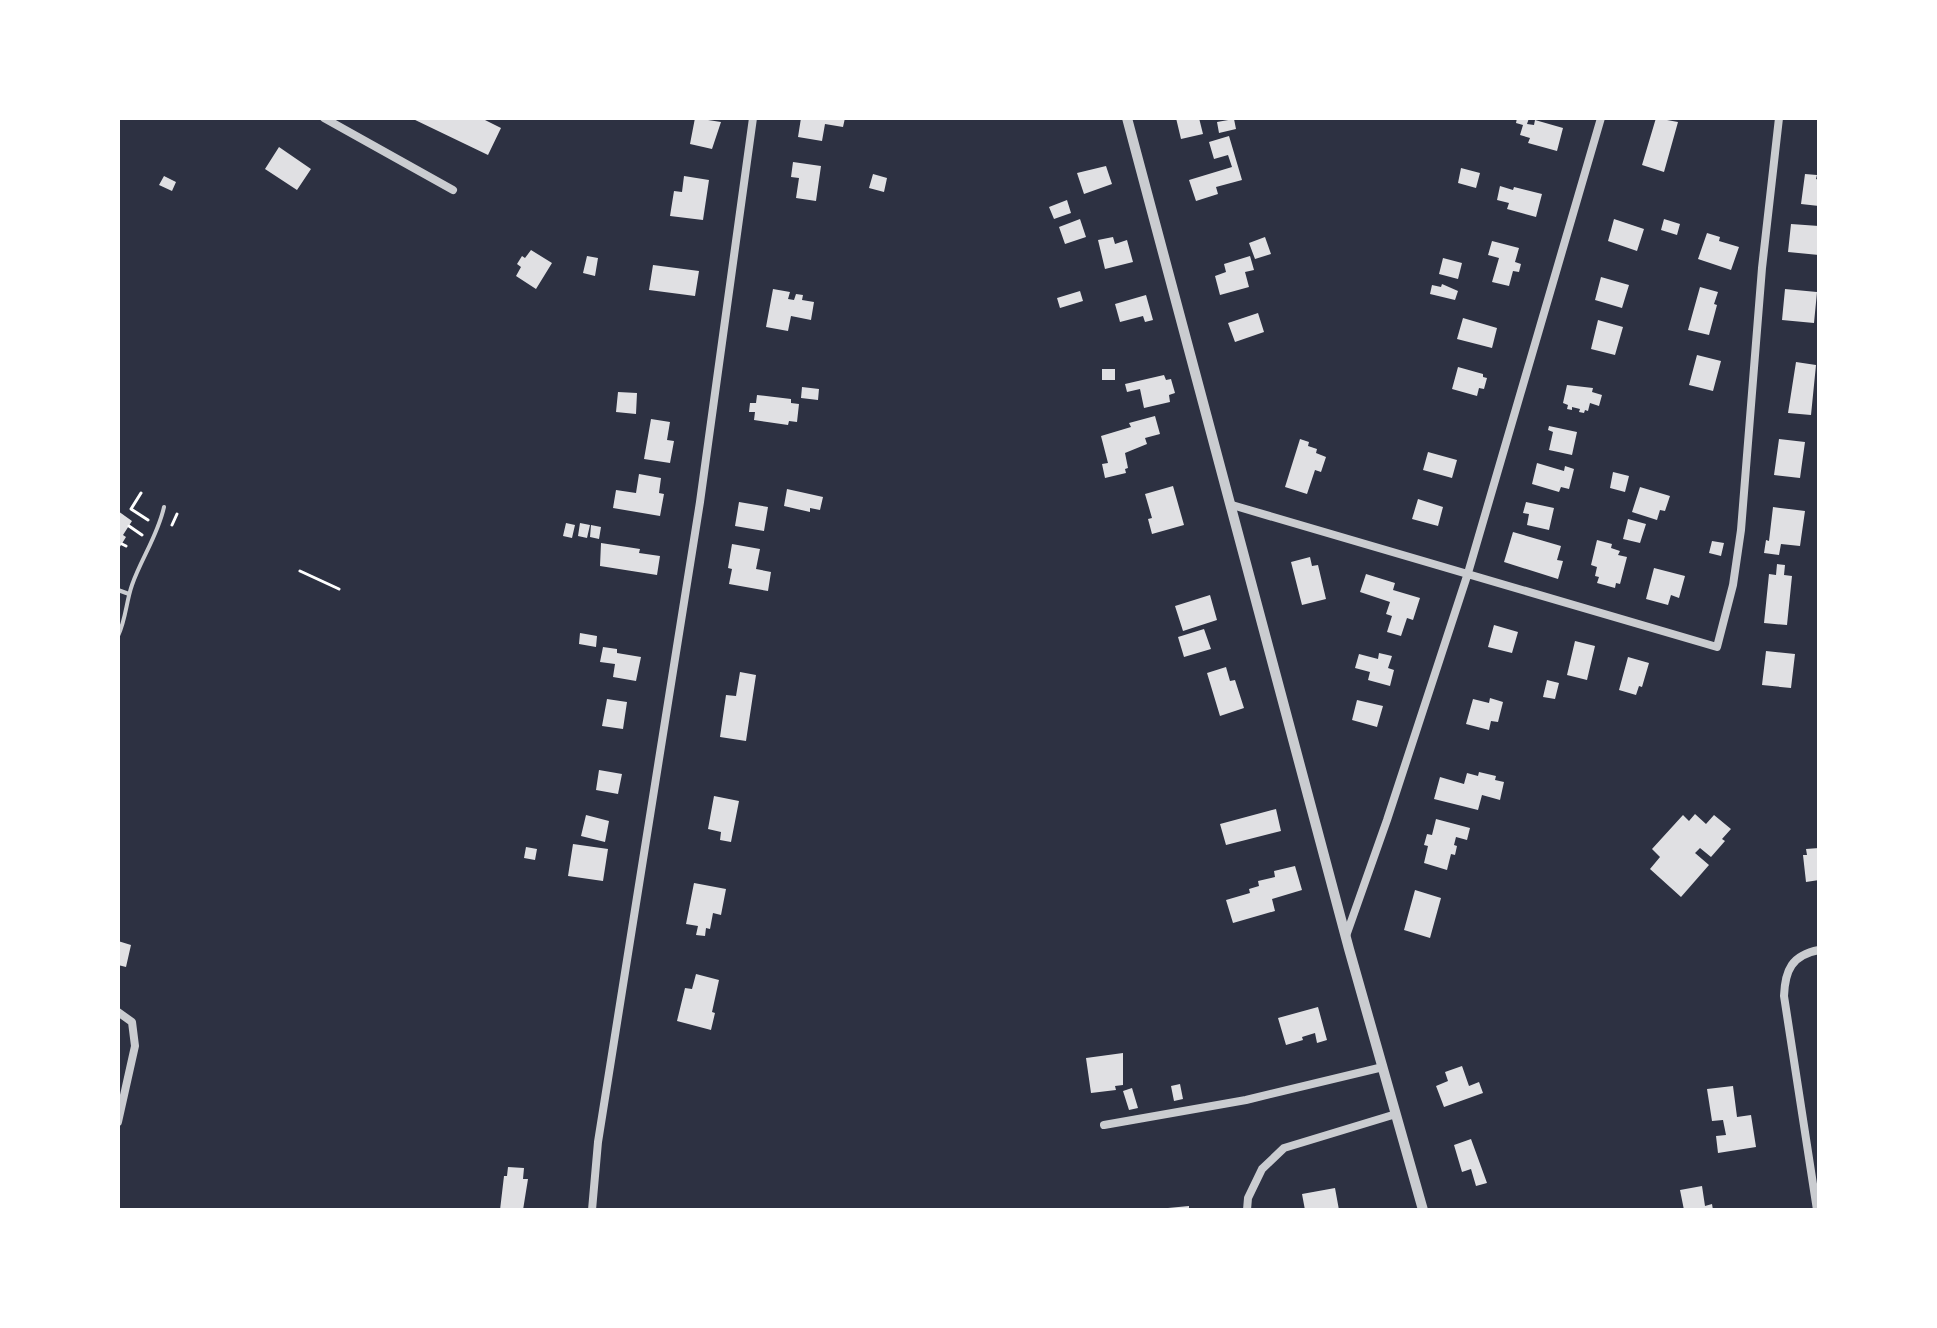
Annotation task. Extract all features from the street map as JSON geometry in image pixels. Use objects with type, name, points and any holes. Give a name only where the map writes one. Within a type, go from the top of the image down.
[{"type":"street","points":[[324,118],[453,190]]},
{"type":"street","points":[[592,1210],[598,1142],[700,502],[753,118]]},
{"type":"street","points":[[1127,118],[1346,936],[1423,1210]]},
{"type":"street","points":[[1346,936],[1468,573],[1601,118]]},
{"type":"street","points":[[1232,505],[1717,647],[1733,585],[1741,530],[1762,268],[1779,118]]},
{"type":"street","points":[[1817,1210],[1784,996],[1785,980],[1792,963],[1805,953],[1819,950]]},
{"type":"street","points":[[118,1012],[132,1022],[136,1039],[118,1122]]},
{"type":"street","points":[[1104,1125],[1246,1100],[1383,1067]]},
{"type":"street","points":[[1247,1210],[1248,1198],[1262,1169],[1284,1148],[1396,1114]]},
{"type":"lane","points":[[118,636],[129,594],[164,507]]},
{"type":"lane","points":[[118,590],[129,594]]},
{"type":"path","points":[[141,493],[131,509],[158,527]]},
{"type":"path","points":[[129,526],[151,541]]},
{"type":"path","points":[[300,571],[339,589]]},
{"type":"building","points":[[411,118],[481,118],[501,128],[488,155]]},
{"type":"building","points":[[695,118],[721,122],[712,149],[690,144]]},
{"type":"building","points":[[801,118],[845,118],[843,127],[825,124],[822,141],[798,137]]},
{"type":"building","points":[[1176,118],[1199,118],[1203,134],[1181,139]]},
{"type":"building","points":[[1517,118],[1529,118],[1527,124],[1534,125],[1535,120],[1563,128],[1557,151],[1528,143],[1530,138],[1520,135],[1523,125],[1516,123]]},
{"type":"building","points":[[1656,118],[1678,122],[1664,172],[1642,165]]},
{"type":"building","points":[[1234,119],[1236,129],[1219,133],[1217,122]]},
{"type":"building","points":[[1229,136],[1242,180],[1216,187],[1218,194],[1196,201],[1189,180],[1232,167],[1228,155],[1214,159],[1209,142]]},
{"type":"building","points":[[279,147],[311,169],[297,190],[265,169]]},
{"type":"building","points":[[793,162],[821,166],[816,201],[796,198],[799,178],[791,177]]},
{"type":"building","points":[[1106,166],[1112,184],[1084,194],[1077,173]]},
{"type":"building","points":[[1461,168],[1480,173],[1476,188],[1458,183]]},
{"type":"building","points":[[873,174],[887,178],[884,192],[869,188]]},
{"type":"building","points":[[1805,174],[1817,175],[1819,206],[1801,204]]},
{"type":"building","points":[[164,176],[176,182],[172,191],[159,185]]},
{"type":"building","points":[[684,176],[709,180],[703,220],[670,216],[674,191],[682,192]]},
{"type":"building","points":[[1500,186],[1542,194],[1536,217],[1507,209],[1509,203],[1497,200]]},
{"type":"building","points":[[1067,200],[1071,213],[1054,219],[1049,207]]},
{"type":"building","points":[[1080,219],[1086,237],[1065,244],[1059,227]]},
{"type":"building","points":[[1614,219],[1644,229],[1637,251],[1608,241]]},
{"type":"building","points":[[1664,219],[1680,224],[1677,235],[1661,230]]},
{"type":"building","points":[[1791,224],[1819,226],[1819,255],[1788,252]]},
{"type":"building","points":[[1707,233],[1720,237],[1719,241],[1739,247],[1731,270],[1698,259]]},
{"type":"building","points":[[1113,237],[1115,244],[1127,240],[1133,262],[1105,269],[1098,240]]},
{"type":"building","points":[[1265,237],[1271,254],[1255,259],[1249,243]]},
{"type":"building","points":[[1492,241],[1519,248],[1515,262],[1521,264],[1519,272],[1513,271],[1509,286],[1492,282],[1499,258],[1488,255]]},
{"type":"building","points":[[531,250],[552,263],[536,289],[516,276],[521,267],[517,264]]},
{"type":"building","points":[[587,256],[598,258],[595,276],[583,273]]},
{"type":"building","points":[[1250,256],[1254,270],[1245,272],[1249,287],[1220,295],[1215,276],[1226,272],[1224,264]]},
{"type":"building","points":[[1443,258],[1462,263],[1458,279],[1439,274]]},
{"type":"building","points":[[653,265],[699,271],[695,296],[649,290]]},
{"type":"building","points":[[1601,277],[1629,285],[1622,308],[1595,300]]},
{"type":"building","points":[[1442,284],[1458,291],[1455,300],[1430,294],[1432,285],[1441,287]]},
{"type":"building","points":[[1700,287],[1718,292],[1709,335],[1688,330]]},
{"type":"building","points":[[773,289],[790,292],[788,299],[794,300],[796,294],[803,295],[802,300],[814,302],[811,320],[791,316],[788,331],[766,327]]},
{"type":"building","points":[[1785,289],[1817,292],[1814,323],[1782,320]]},
{"type":"building","points":[[1080,291],[1083,301],[1060,308],[1057,298]]},
{"type":"building","points":[[1146,295],[1153,320],[1145,322],[1143,316],[1120,322],[1115,304]]},
{"type":"building","points":[[1258,313],[1264,332],[1235,342],[1228,323]]},
{"type":"building","points":[[1463,318],[1497,328],[1492,348],[1457,339]]},
{"type":"building","points":[[1598,320],[1623,327],[1615,355],[1591,349]]},
{"type":"building","points":[[1697,355],[1721,361],[1713,391],[1689,385]]},
{"type":"building","points":[[1796,362],[1816,365],[1811,415],[1788,413]]},
{"type":"building","points":[[1458,367],[1487,378],[1484,389],[1479,388],[1477,396],[1452,389]]},
{"type":"building","points":[[1102,369],[1115,369],[1115,380],[1102,380]]},
{"type":"building","points":[[1164,375],[1166,380],[1171,379],[1175,393],[1169,395],[1170,402],[1144,408],[1140,389],[1127,392],[1125,384]]},
{"type":"building","points":[[1567,385],[1593,388],[1592,392],[1602,395],[1599,406],[1590,403],[1588,411],[1584,413],[1572,407],[1572,410],[1567,409],[1568,405],[1563,403]]},
{"type":"building","points":[[802,387],[819,389],[818,400],[801,398]]},
{"type":"building","points":[[618,392],[637,393],[636,414],[616,412]]},
{"type":"building","points":[[757,395],[791,399],[791,403],[799,404],[797,422],[789,421],[788,425],[754,420],[755,412],[749,412],[750,403],[756,403]]},
{"type":"building","points":[[1155,416],[1160,434],[1145,438],[1147,444],[1125,453],[1126,473],[1105,478],[1102,464],[1108,463],[1101,436],[1131,427],[1129,423]]},
{"type":"building","points":[[651,419],[670,422],[667,440],[674,441],[670,463],[644,459]]},
{"type":"building","points":[[1549,426],[1577,432],[1572,455],[1549,450],[1553,432],[1548,430]]},
{"type":"building","points":[[1300,439],[1309,442],[1308,446],[1326,457],[1321,472],[1315,470],[1307,494],[1285,487]]},
{"type":"building","points":[[1779,439],[1805,442],[1800,478],[1774,475]]},
{"type":"building","points":[[1428,452],[1457,460],[1452,478],[1423,470]]},
{"type":"building","points":[[1537,463],[1564,471],[1565,466],[1574,469],[1569,489],[1561,487],[1559,492],[1532,484]]},
{"type":"building","points":[[1613,472],[1629,476],[1625,492],[1610,488]]},
{"type":"building","points":[[639,474],[661,478],[659,493],[664,494],[660,516],[613,508],[616,490],[636,493]]},
{"type":"building","points":[[1173,486],[1184,525],[1152,534],[1148,519],[1152,518],[1145,494]]},
{"type":"building","points":[[1640,487],[1670,496],[1665,511],[1660,510],[1657,520],[1632,512]]},
{"type":"building","points":[[787,489],[823,497],[820,510],[810,508],[810,512],[784,506]]},
{"type":"building","points":[[1418,499],[1443,507],[1438,526],[1412,519]]},
{"type":"building","points":[[739,502],[768,507],[764,531],[735,526]]},
{"type":"building","points":[[1526,502],[1554,508],[1549,530],[1527,525],[1529,514],[1523,513]]},
{"type":"building","points":[[1773,507],[1805,511],[1800,546],[1781,544],[1779,555],[1764,553],[1766,540],[1769,541]]},
{"type":"building","points":[[118,511],[132,521],[118,550]]},
{"type":"building","points":[[1628,519],[1646,524],[1640,543],[1623,539]]},
{"type":"building","points":[[566,523],[575,525],[572,538],[563,536]]},
{"type":"building","points":[[580,523],[590,525],[587,538],[578,536]]},
{"type":"building","points":[[591,525],[601,527],[599,539],[590,537]]},
{"type":"building","points":[[1513,532],[1561,546],[1557,560],[1563,561],[1558,579],[1504,562]]},
{"type":"building","points":[[1597,540],[1612,544],[1611,548],[1620,551],[1618,555],[1627,557],[1620,584],[1616,583],[1615,588],[1597,583],[1597,567],[1591,565]]},
{"type":"building","points":[[1712,541],[1724,543],[1721,556],[1709,553]]},
{"type":"building","points":[[601,543],[640,549],[639,553],[660,556],[657,575],[600,566]]},
{"type":"building","points":[[732,544],[760,549],[756,569],[771,572],[768,591],[729,584]]},
{"type":"building","points":[[1310,557],[1312,566],[1318,565],[1326,599],[1302,605],[1291,562]]},
{"type":"building","points":[[1777,564],[1785,565],[1784,575],[1792,576],[1787,625],[1764,623],[1769,574],[1776,575]]},
{"type":"building","points":[[1654,568],[1685,576],[1679,598],[1671,595],[1668,605],[1646,599]]},
{"type":"building","points":[[1366,574],[1395,583],[1393,590],[1420,598],[1413,620],[1407,618],[1401,636],[1387,632],[1392,616],[1386,614],[1390,602],[1360,592]]},
{"type":"building","points":[[1210,595],[1217,620],[1183,631],[1175,606]]},
{"type":"building","points":[[1494,625],[1518,632],[1512,653],[1488,647]]},
{"type":"building","points":[[1204,629],[1211,649],[1184,657],[1178,637]]},
{"type":"building","points":[[580,633],[597,636],[596,647],[579,644]]},
{"type":"building","points":[[1575,641],[1595,646],[1587,680],[1567,675]]},
{"type":"building","points":[[603,647],[641,657],[636,681],[613,677],[615,664],[600,662]]},
{"type":"building","points":[[1766,651],[1795,654],[1791,688],[1762,685]]},
{"type":"building","points":[[1379,653],[1392,656],[1388,668],[1394,670],[1390,686],[1368,680],[1370,672],[1355,668],[1359,654],[1378,659]]},
{"type":"building","points":[[1628,657],[1649,663],[1642,687],[1639,686],[1636,695],[1619,690]]},
{"type":"building","points":[[1226,667],[1230,681],[1235,680],[1244,708],[1220,716],[1207,673]]},
{"type":"building","points":[[740,672],[756,675],[746,741],[720,737],[726,695],[736,696]]},
{"type":"building","points":[[1547,680],[1559,683],[1555,699],[1543,697]]},
{"type":"building","points":[[1490,698],[1503,702],[1498,722],[1491,721],[1489,730],[1466,724],[1473,699],[1489,703]]},
{"type":"building","points":[[607,699],[627,702],[623,729],[602,726]]},
{"type":"building","points":[[1357,700],[1383,706],[1377,727],[1352,720]]},
{"type":"building","points":[[599,770],[622,774],[618,794],[596,790]]},
{"type":"building","points":[[1479,772],[1496,776],[1495,780],[1504,782],[1500,800],[1482,795],[1478,810],[1434,799],[1440,777],[1464,784],[1467,773],[1478,776]]},
{"type":"building","points":[[714,796],[739,801],[731,842],[720,840],[721,832],[708,829]]},
{"type":"building","points":[[1276,809],[1281,831],[1226,845],[1220,824]]},
{"type":"building","points":[[1695,814],[1706,824],[1714,815],[1731,829],[1711,857],[1700,848],[1695,853],[1709,865],[1681,897],[1650,869],[1660,857],[1652,849],[1683,815],[1689,821]]},
{"type":"building","points":[[586,815],[609,821],[605,842],[581,836]]},
{"type":"building","points":[[1436,819],[1470,828],[1467,840],[1456,837],[1455,855],[1451,854],[1447,870],[1424,863],[1427,834],[1432,835]]},
{"type":"building","points":[[573,844],[608,849],[603,881],[568,876]]},
{"type":"building","points":[[526,847],[537,849],[535,860],[524,858]]},
{"type":"building","points":[[1819,848],[1819,880],[1806,882],[1803,855],[1807,855],[1806,849]]},
{"type":"building","points":[[1295,866],[1302,890],[1272,899],[1275,911],[1233,923],[1226,900],[1250,893],[1249,889],[1259,886],[1258,881],[1275,877],[1274,871]]},
{"type":"building","points":[[694,883],[726,889],[721,915],[713,913],[710,929],[706,928],[705,936],[696,935],[698,926],[686,924]]},
{"type":"building","points":[[1415,890],[1441,898],[1430,938],[1404,930]]},
{"type":"building","points":[[118,941],[131,945],[126,967],[118,965]]},
{"type":"building","points":[[696,974],[719,980],[711,1030],[677,1021],[685,988],[692,989]]},
{"type":"building","points":[[1318,1007],[1327,1040],[1317,1043],[1315,1033],[1286,1045],[1278,1018]]},
{"type":"building","points":[[1123,1053],[1123,1085],[1115,1086],[1116,1090],[1091,1093],[1086,1058]]},
{"type":"building","points":[[1462,1066],[1469,1086],[1479,1082],[1483,1093],[1444,1107],[1436,1086],[1448,1081],[1445,1072]]},
{"type":"building","points":[[1180,1084],[1183,1099],[1174,1101],[1171,1086]]},
{"type":"building","points":[[1733,1086],[1737,1117],[1751,1115],[1756,1147],[1718,1153],[1716,1136],[1726,1135],[1723,1120],[1712,1121],[1707,1089]]},
{"type":"building","points":[[1132,1088],[1138,1108],[1129,1110],[1123,1091]]},
{"type":"building","points":[[1471,1139],[1487,1183],[1476,1186],[1471,1169],[1462,1172],[1454,1145]]},
{"type":"building","points":[[508,1167],[524,1168],[523,1179],[528,1179],[523,1210],[500,1210]]},
{"type":"building","points":[[1702,1186],[1705,1206],[1712,1204],[1713,1210],[1684,1210],[1680,1190]]},
{"type":"building","points":[[1335,1188],[1339,1210],[1305,1210],[1302,1194]]},
{"type":"building","points":[[1189,1206],[1189,1210],[1168,1210],[1168,1208]]}]
